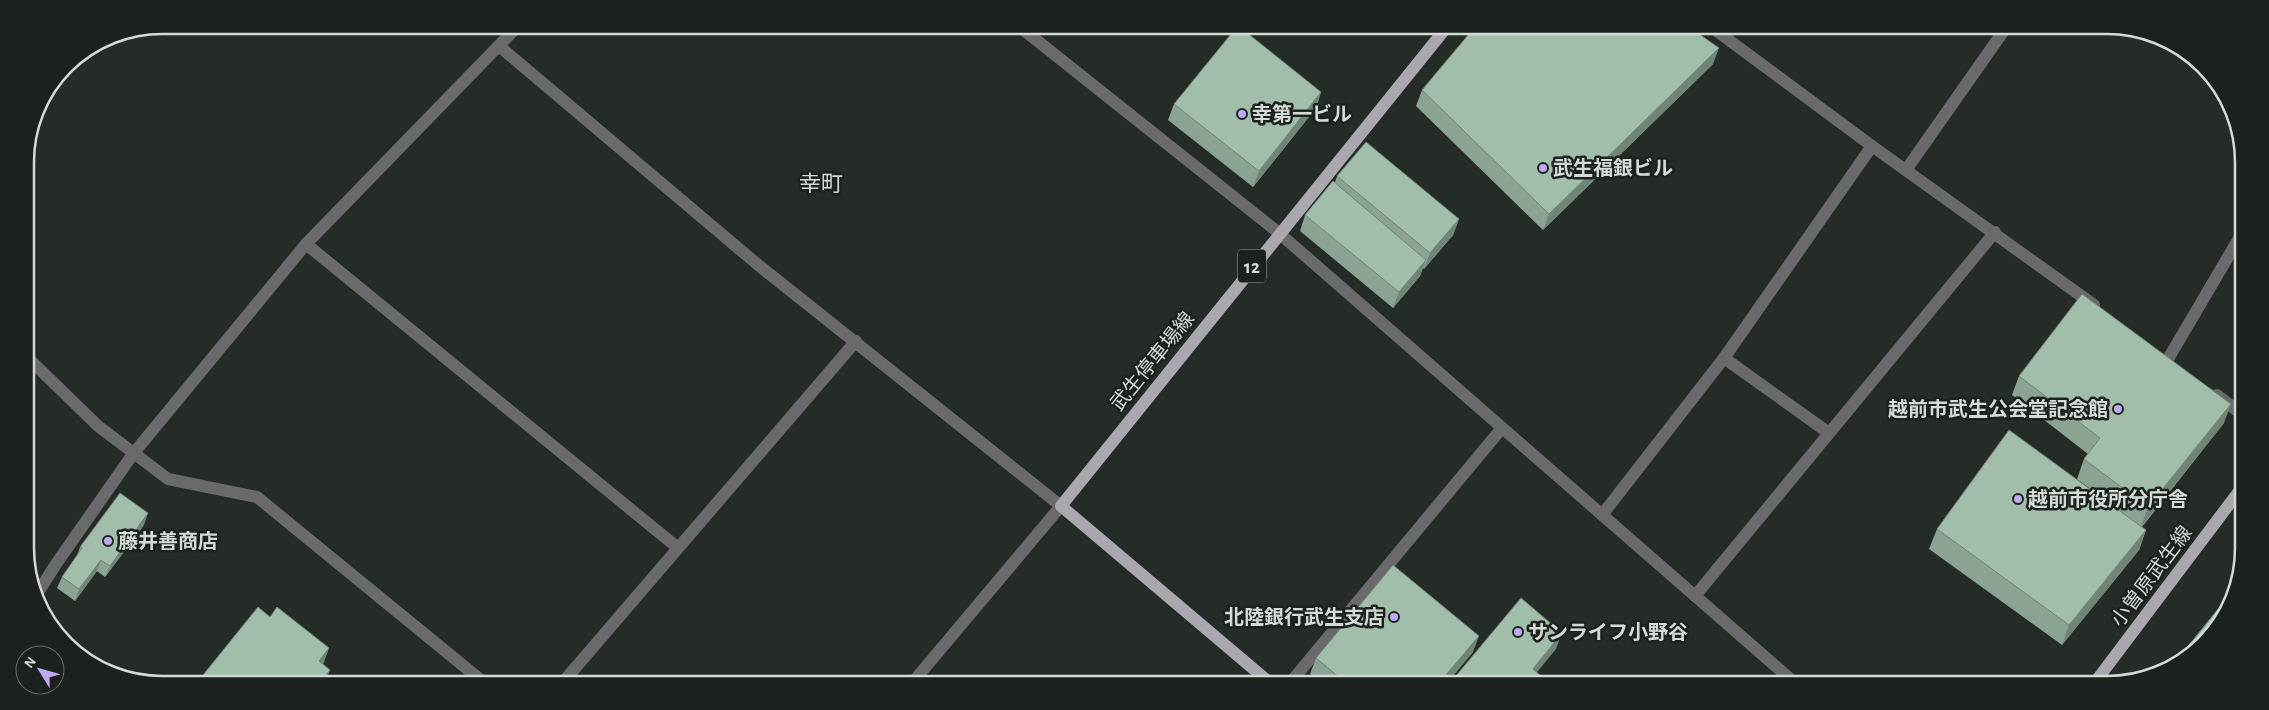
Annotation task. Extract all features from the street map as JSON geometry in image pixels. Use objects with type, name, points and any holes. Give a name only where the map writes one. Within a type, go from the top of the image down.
[{"type":"main road","name":"武生停車場線","points":[[1061,506],[1441,34]]},
{"type":"main road","name":"小曽原武生線","points":[[2100,676],[2235,497]]},
{"type":"main road","points":[[1061,506],[1262,676]]},
{"type":"street","points":[[41,588],[133,454],[306,244],[510,34]]},
{"type":"street","points":[[1029,34],[1279,233],[1787,676]]},
{"type":"street","points":[[1721,34],[1872,146],[2105,312]]},
{"type":"street","points":[[1906,170],[2001,34]]},
{"type":"street","points":[[499,46],[757,264],[1061,506],[919,676]]},
{"type":"street","points":[[1602,515],[1724,358],[1872,146]]},
{"type":"street","points":[[1696,596],[1995,232]]},
{"type":"street","points":[[306,244],[678,548]]},
{"type":"street","points":[[2168,359],[2235,245]]},
{"type":"street","points":[[568,676],[856,341]]},
{"type":"street","points":[[1724,358],[1829,433]]},
{"type":"street","points":[[34,364],[98,426],[168,479],[257,496],[476,676]]},
{"type":"street","points":[[2204,386],[2235,408]]},
{"type":"street","points":[[1296,676],[1502,428]]},
{"type":"building","name":"幸第一ビル","points":[[1231,34],[1248,34],[1321,92],[1259,171],[1174,104]]},
{"type":"building","name":"武生福銀ビル","points":[[1469,34],[1699,34],[1719,48],[1549,214],[1422,90]]},
{"type":"building","points":[[1366,142],[1459,219],[1430,253],[1337,176]]},
{"type":"building","points":[[1333,181],[1426,260],[1399,292],[1305,215]]},
{"type":"building","name":"越前市武生公会堂記念館","points":[[2082,294],[2231,404],[2148,507],[2084,459],[2100,438],[2019,376]]},
{"type":"building","name":"越前市役所分庁舎","points":[[2009,430],[2146,530],[2069,625],[1937,529]]},
{"type":"building","points":[[120,493],[148,513],[110,566],[101,560],[79,589],[62,577],[82,548],[80,547]]},
{"type":"building","name":"北陸銀行武生支店","points":[[1393,565],[1479,636],[1445,676],[1338,676],[1316,658]]},
{"type":"building","name":"サンライフ小野谷","points":[[1521,598],[1562,633],[1533,669],[1541,676],[1456,676]]},
{"type":"building","points":[[2221,605],[2214,619],[2198,639],[2185,650]]},
{"type":"building","points":[[258,607],[270,617],[277,607],[329,648],[319,661],[330,670],[325,676],[202,676]]},
{"type":"place","name":"幸第一ビル","points":[[1242,114]]},
{"type":"place","name":"武生福銀ビル","points":[[1543,168]]},
{"type":"place","name":"越前市武生公会堂記念館","points":[[2118,409]]},
{"type":"place","name":"越前市役所分庁舎","points":[[2018,499]]},
{"type":"place","name":"藤井善商店","points":[[108,541]]},
{"type":"place","name":"北陸銀行武生支店","points":[[1394,617]]},
{"type":"place","name":"サンライフ小野谷","points":[[1518,632]]},
{"type":"district","name":"幸町","points":[[821,183]]}]
